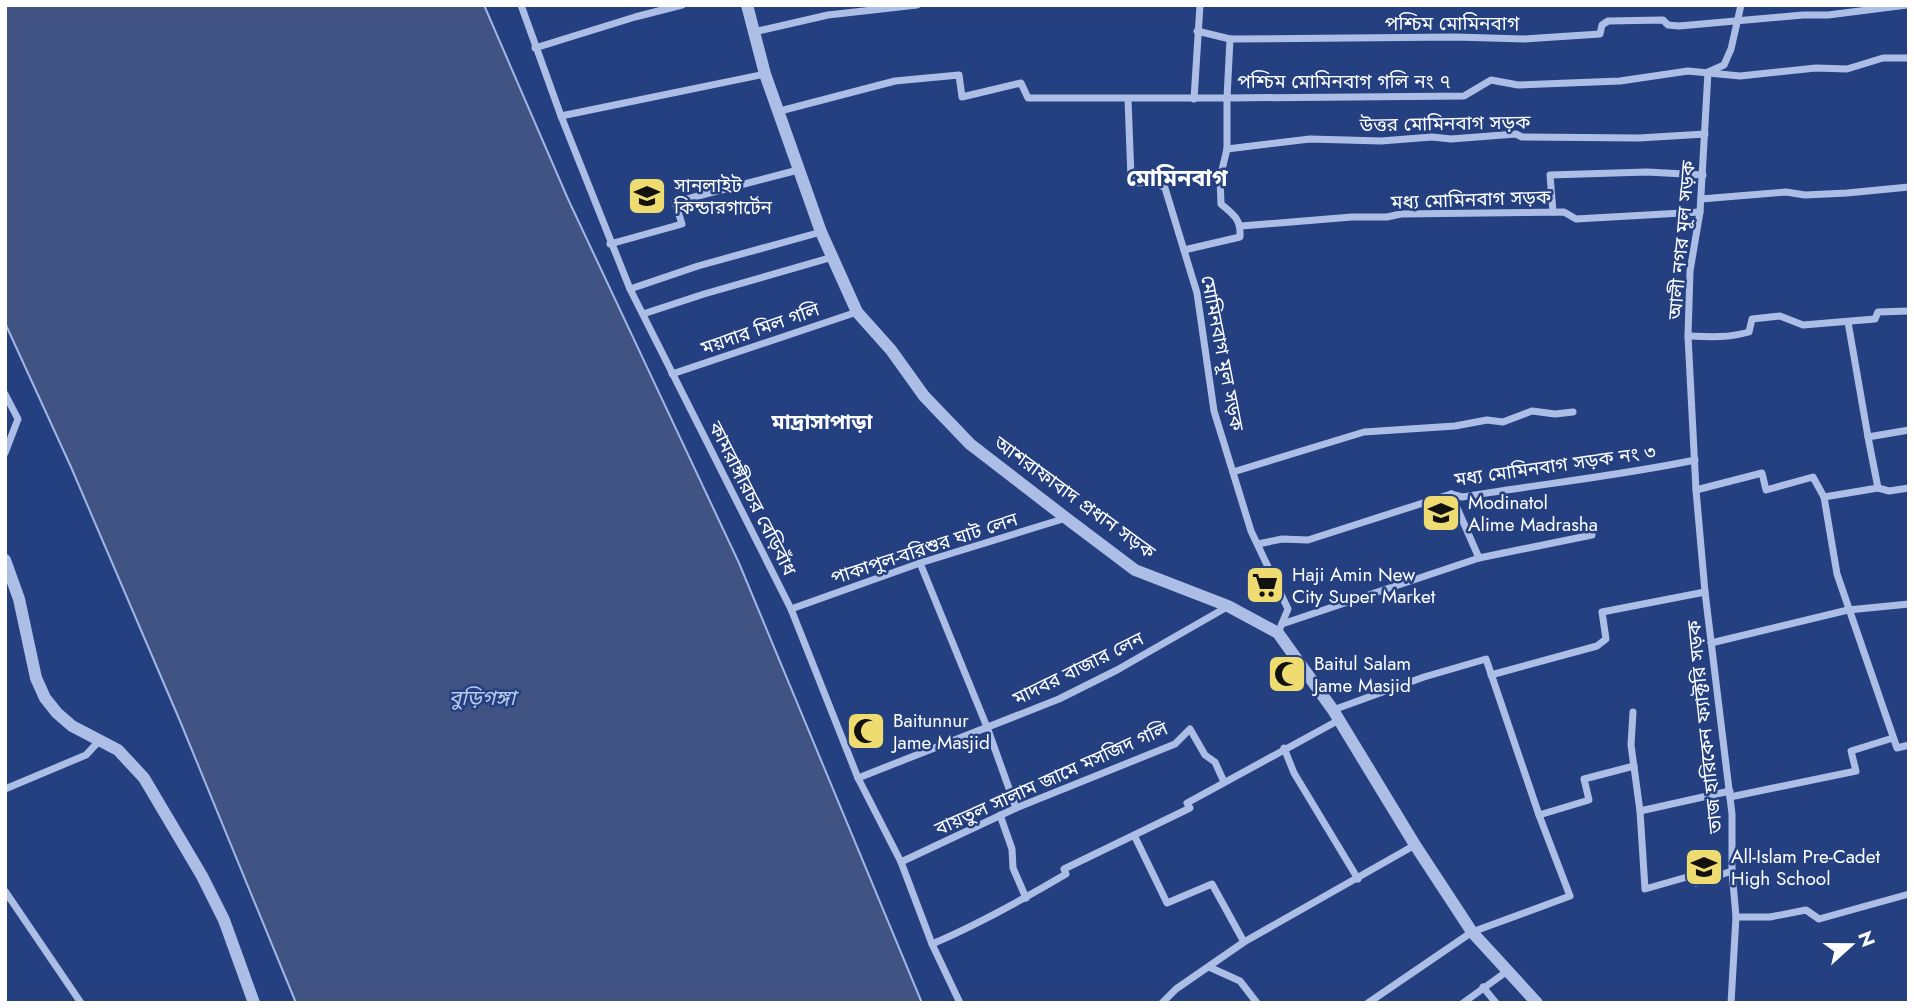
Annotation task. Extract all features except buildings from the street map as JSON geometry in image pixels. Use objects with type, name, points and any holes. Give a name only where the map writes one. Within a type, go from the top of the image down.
[{"type":"street","name":"কামরাঙ্গীরচর বেড়িবাঁধ","points":[[521,5],[535,48],[629,289],[791,609],[858,778],[901,862],[932,944],[960,1003]]},
{"type":"street","points":[[535,48],[682,5]]},
{"type":"street","name":"আশরাফাবাদ প্রধান সড়ক","points":[[747,5],[765,74],[780,111],[798,170],[821,232],[857,312],[891,350],[924,396],[970,444],[1135,570],[1280,629],[1472,932],[1536,1003]]},
{"type":"street","points":[[754,32],[828,15],[917,5]]},
{"type":"street","points":[[1194,99],[1200,5]]},
{"type":"street","points":[[1708,72],[1724,65],[1741,5]]},
{"type":"street","points":[[1738,23],[1907,5]]},
{"type":"street","name":"পশ্চিম মোমিনবাগ","points":[[1197,31],[1230,39],[1524,39],[1600,34],[1602,24],[1608,21],[1663,20],[1668,25],[1679,26],[1738,23]]},
{"type":"street","points":[[1184,250],[1240,237],[1241,226],[1234,215],[1221,204],[1220,178],[1227,149],[1230,39]]},
{"type":"street","name":"পশ্চিম মোমিনবাগ গলি নং ৭","points":[[780,111],[895,81],[959,75],[962,97],[1021,83],[1028,98],[1464,96],[1491,80],[1518,85],[1620,80],[1688,71],[1740,76],[1816,68],[1847,69],[1883,58],[1909,58]]},
{"type":"street","name":"আলী নগর মূল সড়ক","points":[[1696,490],[1688,336],[1689,271],[1700,212],[1708,72]]},
{"type":"street","points":[[561,116],[765,74]]},
{"type":"street","name":"মোমিনবাগ মূল সড়ক","points":[[1128,99],[1130,178],[1134,183],[1156,182],[1165,188],[1197,293],[1214,411],[1251,531],[1288,609],[1280,629]]},
{"type":"street","name":"উত্তর মোমিনবাগ সড়ক","points":[[1227,149],[1310,139],[1381,141],[1516,134],[1522,137],[1639,138],[1705,134]]},
{"type":"street","points":[[610,244],[682,224],[675,202],[798,170]]},
{"type":"street","points":[[1553,212],[1550,175],[1647,172],[1703,175]]},
{"type":"street","points":[[1701,199],[1786,192],[1847,194],[1909,187]]},
{"type":"street","name":"মধ্য মোমিনবাগ সড়ক","points":[[1241,226],[1352,217],[1387,218],[1401,214],[1564,212],[1576,219],[1700,212]]},
{"type":"street","points":[[629,289],[698,266],[821,232]]},
{"type":"street","points":[[643,314],[834,257]]},
{"type":"street","points":[[1688,336],[1735,336],[1749,332],[1752,319],[1780,316],[1802,325],[1875,319],[1878,312],[1909,311]]},
{"type":"street","name":"ময়দার মিল গলি","points":[[672,374],[857,312]]},
{"type":"street","points":[[1849,322],[1878,488]]},
{"type":"street","points":[[5,394],[18,419],[5,453]]},
{"type":"street","points":[[1233,472],[1364,432],[1455,426],[1487,420],[1503,422],[1532,411],[1555,414],[1573,412]]},
{"type":"street","points":[[1868,437],[1909,430]]},
{"type":"street","name":"মধ্য মোমিনবাগ সড়ক নং ৩","points":[[1258,544],[1308,540],[1451,494],[1462,497],[1695,460]]},
{"type":"street","points":[[1696,490],[1762,474],[1766,490],[1812,477],[1824,497],[1837,574],[1893,738],[1897,748],[1909,745]]},
{"type":"street","points":[[1824,497],[1878,488],[1889,491],[1909,488]]},
{"type":"street","name":"তাজ হারিকেন ফ্যাক্টরি সড়ক","points":[[1696,490],[1705,592],[1730,794],[1736,917],[1731,1003]]},
{"type":"street","points":[[1451,494],[1479,558]]},
{"type":"street","name":"পাকাপুল-বরিশুর ঘাট লেন","points":[[791,609],[920,563],[1066,518]]},
{"type":"street","points":[[1280,629],[1479,558],[1592,535]]},
{"type":"street","points":[[920,563],[987,727],[1016,808]]},
{"type":"street","points":[[6,566],[19,599],[36,677],[45,698],[57,713],[99,741],[118,750],[144,778],[202,876],[224,920],[254,1003]]},
{"type":"street","points":[[1491,675],[1597,646],[1606,639],[1602,612],[1705,592]]},
{"type":"street","points":[[1711,643],[1848,610],[1909,604]]},
{"type":"street","name":"মাদবর বাজার লেন","points":[[858,778],[1059,699],[1117,670],[1228,606]]},
{"type":"street","points":[[932,944],[968,929],[1026,898],[1066,874],[1064,869],[1190,808],[1187,803],[1336,715],[1424,677],[1486,659],[1539,815],[1570,896],[1472,932],[1370,1002]]},
{"type":"street","points":[[1633,712],[1631,745],[1640,811],[1645,889],[1694,875],[1696,883],[1732,871]]},
{"type":"street","name":"বায়তুল সালাম জামে মসজিদ গলি","points":[[901,862],[1016,808],[1175,744],[1190,729],[1205,755],[1215,762],[1224,782]]},
{"type":"street","points":[[1640,811],[1856,771],[1850,751],[1893,738]]},
{"type":"street","points":[[5,789],[86,755],[99,741]]},
{"type":"street","points":[[1284,748],[1294,773],[1358,879]]},
{"type":"street","points":[[1539,815],[1589,800],[1584,779],[1634,766]]},
{"type":"street","points":[[1000,815],[1012,849],[1013,867],[1026,898]]},
{"type":"street","points":[[1135,836],[1167,902],[1212,884],[1244,942]]},
{"type":"street","points":[[1162,1003],[1176,989],[1244,942],[1415,845]]},
{"type":"street","points":[[5,891],[81,1003]]},
{"type":"street","points":[[1736,917],[1770,917],[1806,911],[1819,919],[1909,894]]},
{"type":"street","points":[[1209,967],[1240,981],[1257,1003]]},
{"type":"street","points":[[1463,1003],[1506,972]]},
{"type":"street","points":[[1483,987],[1496,1003]]},
{"type":"water","name":"বুড়িগঙ্গা","points":[[5,5],[484,5],[568,199],[739,563],[922,1003],[296,1003],[180,721],[71,467],[5,323]]},
{"type":"place","name":"সানলাইট কিন্ডারগার্টেন","points":[[647,196]]},
{"type":"place","name":"Modinatol Alime Madrasha","points":[[1441,513]]},
{"type":"place","name":"Haji Amin New City Super Market","points":[[1265,585]]},
{"type":"place","name":"Baitul Salam Jame Masjid","points":[[1287,674]]},
{"type":"place","name":"Baitunnur Jame Masjid","points":[[866,731]]},
{"type":"place","name":"All-Islam Pre-Cadet High School","points":[[1704,867]]},
{"type":"district","name":"মোমিনবাগ","points":[[1177,178]]},
{"type":"district","name":"মাদ্রাসাপাড়া","points":[[822,422]]}]
